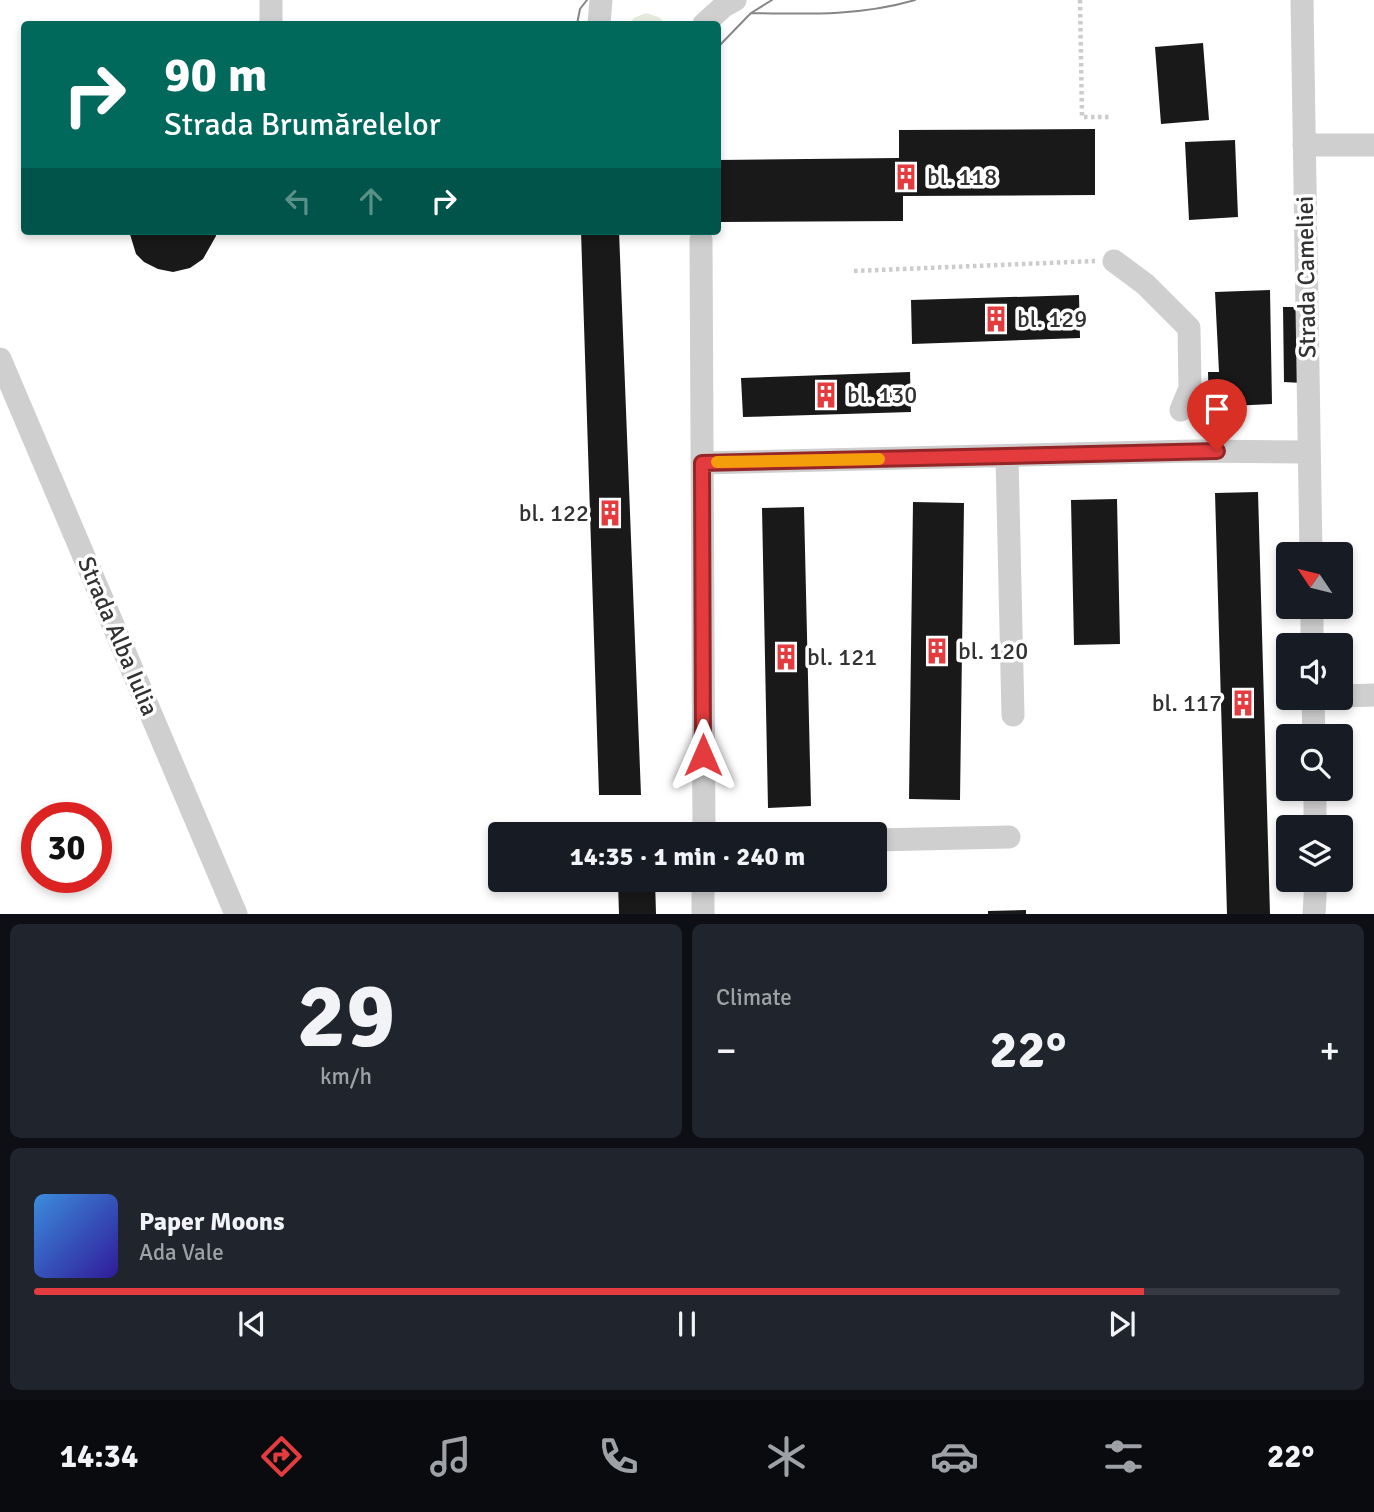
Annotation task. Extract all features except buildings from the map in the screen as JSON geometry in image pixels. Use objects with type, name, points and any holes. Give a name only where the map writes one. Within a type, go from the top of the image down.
[{"type":"street","points":[[271,0],[271,21]]},
{"type":"street","points":[[599,21],[601,0]]},
{"type":"street","points":[[707,21],[735,0]]},
{"type":"street","name":"Strada Cameliei","points":[[1302,0],[1311,542]]},
{"type":"street","points":[[1304,145],[1374,145]]},
{"type":"street","points":[[701,240],[704,822]]},
{"type":"street","points":[[1114,261],[1144,284],[1189,328],[1190,388],[1181,410]]},
{"type":"street","name":"Strada Alba Iulia","points":[[0,359],[236,914]]},
{"type":"street","points":[[702,463],[1194,451],[1309,452]]},
{"type":"street","points":[[1007,457],[1013,715]]},
{"type":"street","points":[[1353,696],[1374,695]]},
{"type":"street","points":[[887,840],[1009,837]]},
{"type":"street","points":[[703,892],[703,914]]},
{"type":"path","points":[[1080,0],[1082,117],[1112,117]]},
{"type":"path","points":[[854,271],[1114,261]]},
{"type":"shaded area","points":[[646,13],[662,21],[632,21]]},
{"type":"tram line","points":[[578,21],[580,9],[587,0]]},
{"type":"tram line","points":[[721,44],[751,13],[772,0]]},
{"type":"tram line","points":[[751,13],[813,14],[854,11],[915,0]]},
{"type":"slow traffic","points":[[717,462],[879,459]]},
{"type":"place","name":"bl. 118","points":[[906,177]]},
{"type":"place","name":"bl. 129","points":[[996,319]]},
{"type":"place","name":"bl. 130","points":[[826,395]]},
{"type":"place","name":"bl. 122","points":[[610,513]]},
{"type":"place","name":"bl. 120","points":[[937,651]]},
{"type":"place","name":"bl. 121","points":[[786,657]]},
{"type":"place","name":"bl. 117","points":[[1243,703]]},
{"type":"route","points":[[703,755],[702,463],[1217,451]]}]
